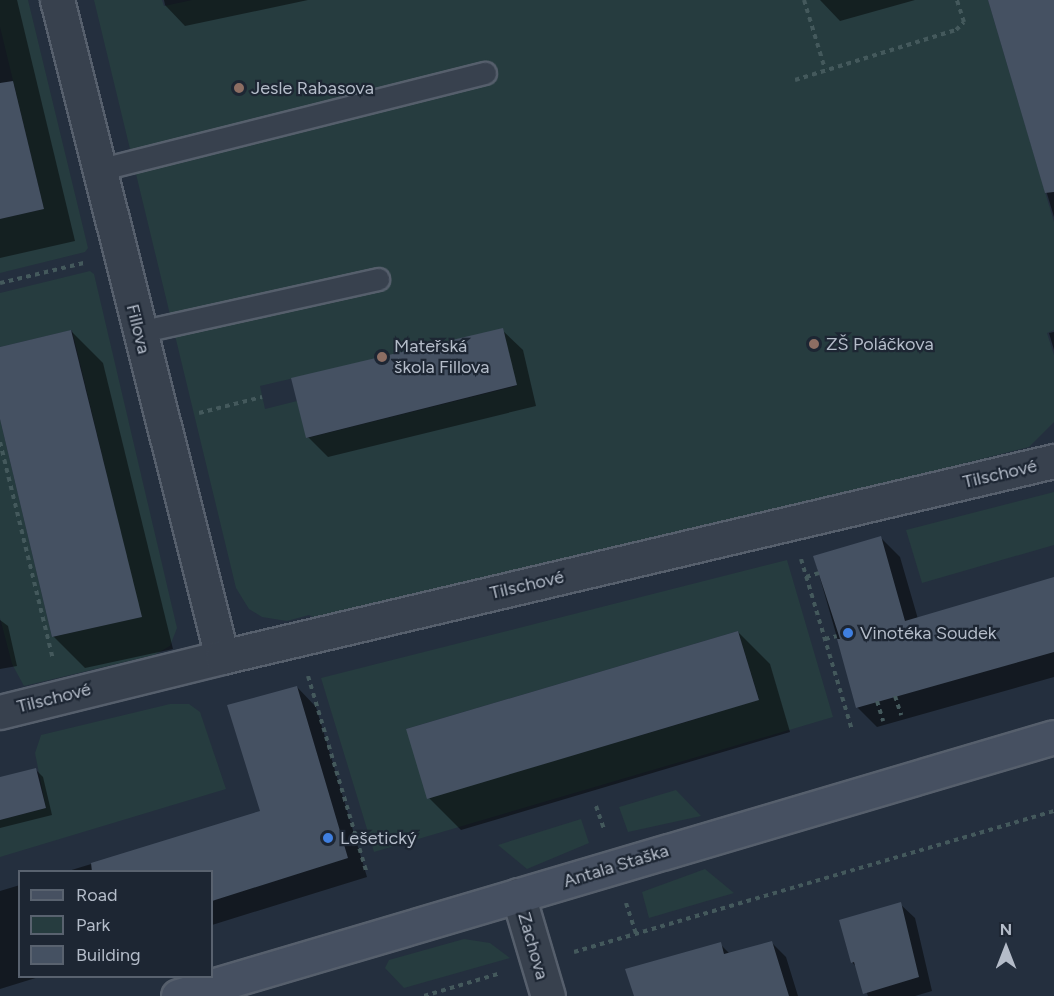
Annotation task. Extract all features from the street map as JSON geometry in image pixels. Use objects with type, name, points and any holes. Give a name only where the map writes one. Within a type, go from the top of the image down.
[{"type":"street","name":"Fillova","points":[[57,0],[222,657]]},
{"type":"street","name":"Tilschové","points":[[0,712],[222,657],[1054,461]]},
{"type":"street","name":"Antala Staška","points":[[178,996],[1054,737]]},
{"type":"street","name":"Zachova","points":[[518,896],[548,996]]},
{"type":"lane","points":[[98,170],[485,72]]},
{"type":"lane","points":[[139,332],[378,279]]},
{"type":"path","points":[[804,0],[825,69]]},
{"type":"path","points":[[795,80],[956,30],[964,22],[957,0]]},
{"type":"path","points":[[0,283],[88,262]]},
{"type":"path","points":[[0,442],[56,672]]},
{"type":"path","points":[[800,555],[852,730]]},
{"type":"path","points":[[806,577],[819,573]]},
{"type":"path","points":[[825,639],[837,636]]},
{"type":"path","points":[[307,675],[366,871]]},
{"type":"path","points":[[895,696],[901,715]]},
{"type":"path","points":[[877,701],[883,721]]},
{"type":"path","points":[[596,806],[606,835]]},
{"type":"path","points":[[570,953],[1054,811]]},
{"type":"path","points":[[624,896],[636,934]]},
{"type":"path","points":[[424,996],[508,971]]},
{"type":"green space","points":[[0,0],[28,0],[88,248],[85,252],[0,273],[0,219],[44,209],[0,27]]},
{"type":"green space","points":[[94,0],[162,0],[164,6],[192,0],[988,0],[1054,222],[1054,330],[1047,333],[1054,355],[1054,422],[1029,447],[668,538],[316,619],[309,615],[287,621],[262,617],[249,609],[236,588]],"holes":[[[503,329],[516,386],[307,438],[297,401],[265,409],[260,386]]]},
{"type":"green space","points":[[90,271],[94,274],[177,628],[170,646],[154,655],[24,686],[12,664],[0,618],[0,419],[52,637],[141,617],[72,330],[0,347],[0,293]]},
{"type":"green space","points":[[1054,492],[1054,545],[922,583],[906,530]]},
{"type":"green space","points":[[787,560],[833,717],[374,852],[321,678]],"holes":[[[738,631],[759,699],[482,782],[406,729]]]},
{"type":"green space","points":[[170,704],[189,704],[200,712],[226,789],[0,857],[0,820],[46,808],[35,753],[41,735]]},
{"type":"green space","points":[[676,790],[701,816],[628,832],[619,807]]},
{"type":"green space","points":[[581,819],[589,843],[527,869],[498,845]]},
{"type":"green space","points":[[705,869],[734,893],[649,918],[642,892]]},
{"type":"green space","points":[[464,939],[490,943],[510,958],[404,988],[385,968],[389,960]]},
{"type":"building","points":[[988,0],[1054,0],[1054,192],[1045,193]]},
{"type":"building","points":[[13,81],[44,209],[0,219],[0,83]]},
{"type":"building","points":[[503,328],[517,385],[306,438],[291,378]]},
{"type":"building","points":[[71,330],[142,617],[52,637],[0,419],[0,347]]},
{"type":"building","points":[[881,536],[905,621],[1054,577],[1054,652],[856,708],[837,639],[840,639],[813,556]]},
{"type":"building","points":[[738,631],[759,700],[427,799],[406,729]]},
{"type":"building","points":[[297,686],[348,858],[213,901],[213,870],[92,870],[91,863],[260,811],[227,705]]},
{"type":"building","points":[[36,768],[46,808],[0,820],[0,777]]},
{"type":"building","points":[[901,902],[919,977],[863,994],[854,962],[851,963],[839,920]]},
{"type":"building","points":[[772,941],[789,996],[634,996],[625,969],[721,942],[724,954]]},
{"type":"place","name":"Jesle Rabasova","points":[[239,88]]},
{"type":"place","name":"ZŠ Poláčkova","points":[[814,344]]},
{"type":"place","name":"Mateřská škola Fillova","points":[[382,357]]},
{"type":"place","name":"Vinotéka Soudek","points":[[848,633]]},
{"type":"place","name":"Lešetický","points":[[328,838]]}]
